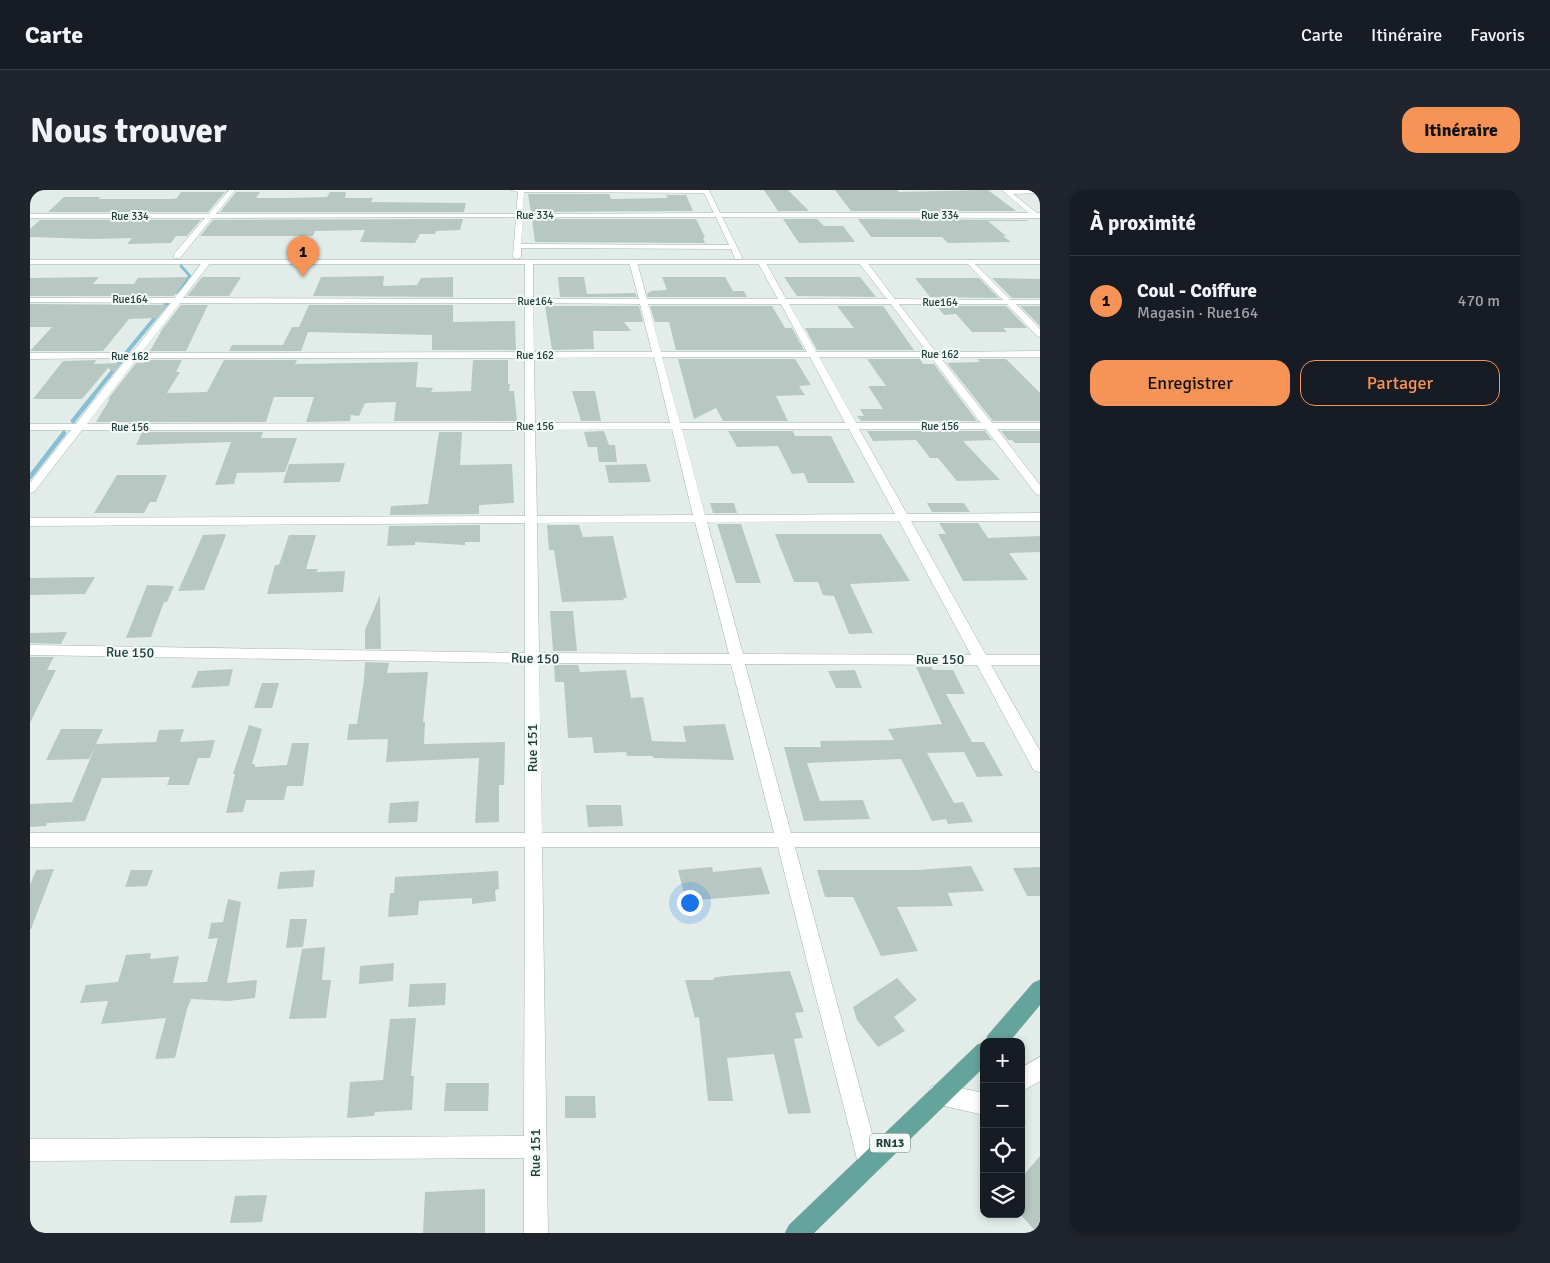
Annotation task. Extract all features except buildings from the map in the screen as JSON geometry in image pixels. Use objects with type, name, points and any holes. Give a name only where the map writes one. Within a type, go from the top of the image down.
[{"type":"main road","points":[[998,1038],[1040,990]]},
{"type":"main road","name":"RN13","points":[[796,1233],[980,1056]]},
{"type":"street","points":[[177,256],[232,190]]},
{"type":"street","points":[[514,190],[706,190],[738,257]]},
{"type":"street","name":"Rue 151","points":[[521,190],[519,246],[523,259],[529,302],[536,1233]]},
{"type":"street","points":[[1006,191],[1040,191]]},
{"type":"street","points":[[1006,191],[1038,216]]},
{"type":"street","name":"Rue 334","points":[[30,216],[718,214],[1038,216]]},
{"type":"street","points":[[519,246],[733,246]]},
{"type":"street","points":[[30,256],[523,259],[762,263],[1040,262]]},
{"type":"street","points":[[30,262],[1040,256]]},
{"type":"street","points":[[30,490],[206,262]]},
{"type":"street","points":[[633,262],[869,1163]]},
{"type":"street","points":[[971,262],[1040,334]]},
{"type":"street","points":[[762,263],[1040,766]]},
{"type":"street","points":[[863,263],[1040,492]]},
{"type":"street","name":"Rue164","points":[[30,300],[1040,302]]},
{"type":"street","name":"Rue 162","points":[[30,356],[1040,354]]},
{"type":"street","name":"Rue 156","points":[[30,427],[1040,426]]},
{"type":"street","points":[[30,522],[1040,517]]},
{"type":"street","name":"Rue 150","points":[[30,650],[532,658],[1040,660]]},
{"type":"street","points":[[30,840],[1040,840]]},
{"type":"street","points":[[1025,1078],[1040,1068]]},
{"type":"street","points":[[939,1095],[980,1103]]},
{"type":"street","points":[[30,1150],[535,1148]]},
{"type":"waterway","points":[[181,266],[190,276],[184,282]]},
{"type":"waterway","points":[[176,292],[186,281]]},
{"type":"waterway","points":[[127,352],[168,302]]},
{"type":"waterway","points":[[92,397],[120,362]]},
{"type":"waterway","points":[[73,421],[93,396]]},
{"type":"waterway","points":[[30,477],[64,433]]},
{"type":"place","name":"Coul - Coiffure","points":[[303,277]]}]
